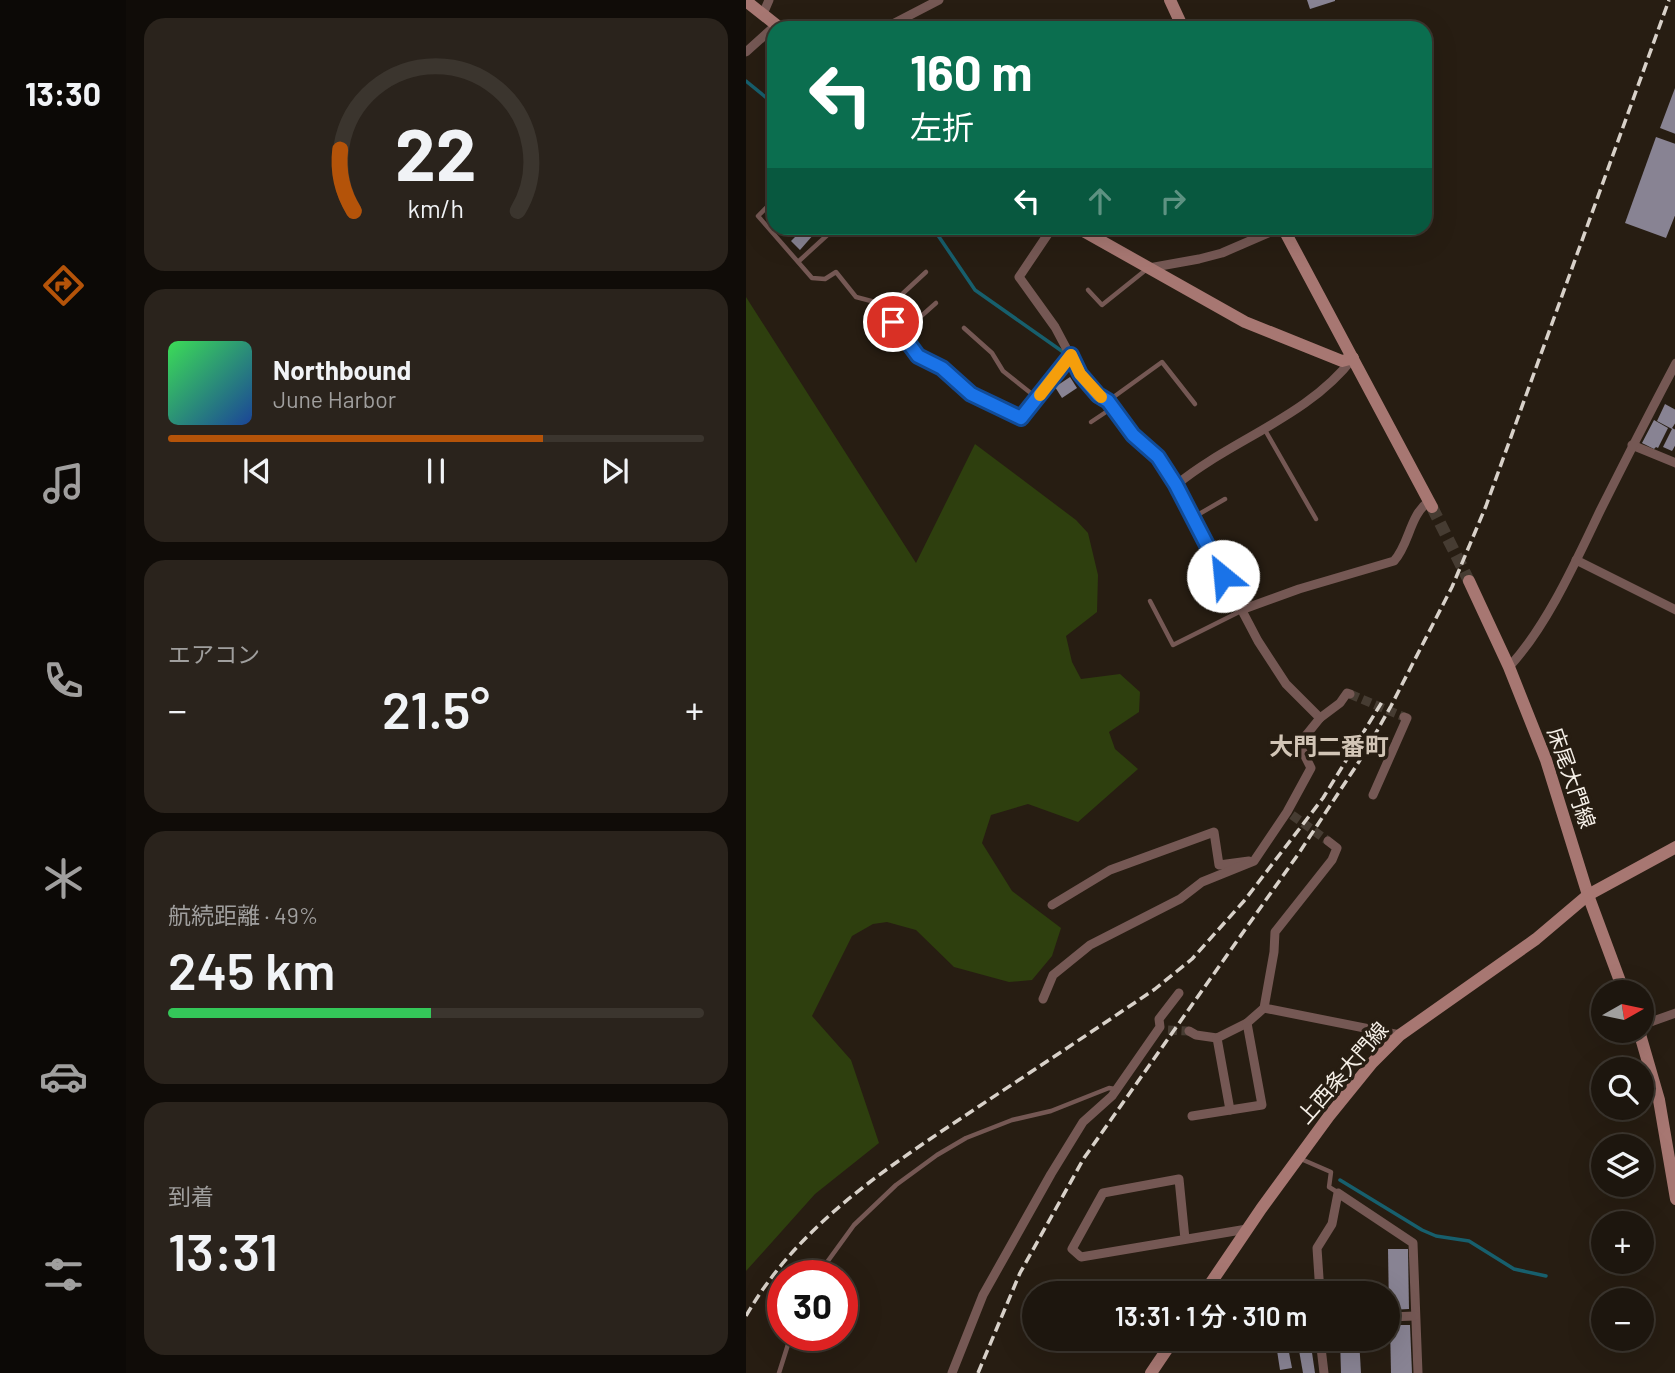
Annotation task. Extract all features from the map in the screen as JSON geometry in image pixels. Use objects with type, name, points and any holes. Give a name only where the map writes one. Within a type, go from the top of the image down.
[{"type":"main road","points":[[1170,0],[1176,21]]},
{"type":"main road","points":[[746,1],[771,21]]},
{"type":"main road","points":[[1090,235],[1245,322],[1342,361],[1353,358]]},
{"type":"main road","points":[[1286,235],[1430,504]]},
{"type":"main road","name":"床尾大門線","points":[[1469,581],[1509,667],[1546,760],[1588,895],[1620,980]]},
{"type":"main road","name":"上西条大門線","points":[[1212,1281],[1298,1158],[1372,1063],[1400,1035],[1536,939],[1588,895],[1675,847]]},
{"type":"main road","points":[[1642,1043],[1659,1100],[1675,1199]]},
{"type":"main road","points":[[1151,1373],[1166,1351]]},
{"type":"street","points":[[763,15],[769,0]]},
{"type":"street","points":[[898,21],[939,0]]},
{"type":"street","points":[[746,52],[767,35]]},
{"type":"street","points":[[1047,235],[1019,277],[1055,327],[1080,374],[1110,405],[1133,435],[1158,457],[1176,485],[1258,641],[1286,684],[1320,718]]},
{"type":"street","points":[[1148,268],[1222,253],[1265,235]]},
{"type":"street","points":[[1176,485],[1192,472],[1265,429],[1338,378],[1353,358]]},
{"type":"street","points":[[1509,667],[1525,649],[1576,561],[1675,363]]},
{"type":"street","points":[[1632,445],[1675,463]]},
{"type":"street","points":[[1241,610],[1298,589],[1394,561],[1402,552],[1418,509],[1430,504]]},
{"type":"street","points":[[1576,561],[1675,610]]},
{"type":"street","points":[[1043,999],[1053,975],[1090,945],[1180,899],[1202,882],[1240,869],[1254,861],[1289,814],[1311,768],[1299,744],[1320,718],[1350,694]]},
{"type":"street","points":[[1373,795],[1407,718],[1404,717]]},
{"type":"street","points":[[1052,905],[1110,870],[1214,832],[1219,865],[1254,861]]},
{"type":"street","points":[[1189,1031],[1196,1035],[1217,1038],[1246,1023],[1264,1008],[1274,952],[1274,932],[1332,860],[1336,848],[1328,841]]},
{"type":"street","points":[[952,1373],[983,1295],[1051,1174],[1083,1122],[1117,1089],[1164,1028],[1159,1019],[1179,993]]},
{"type":"street","points":[[1264,1008],[1400,1035]]},
{"type":"street","points":[[1654,1021],[1675,1013]]},
{"type":"street","points":[[1192,1116],[1262,1105],[1246,1023]]},
{"type":"street","points":[[1217,1038],[1230,1110]]},
{"type":"street","points":[[1185,1240],[1179,1179],[1103,1193],[1072,1249],[1081,1257],[1185,1240],[1247,1229]]},
{"type":"street","points":[[1319,1281],[1317,1248],[1332,1224],[1338,1193],[1413,1243],[1418,1373]]},
{"type":"street","points":[[1400,1317],[1415,1316]]},
{"type":"street","points":[[1321,1351],[1324,1373]]},
{"type":"lane","points":[[767,207],[758,216],[767,226]]},
{"type":"lane","points":[[775,235],[812,278],[825,279],[836,272],[856,297],[875,302],[885,310],[918,356],[942,368],[971,394],[1021,418],[1071,355]]},
{"type":"lane","points":[[799,261],[827,235]]},
{"type":"lane","points":[[1088,290],[1102,305],[1148,268]]},
{"type":"lane","points":[[885,310],[926,272]]},
{"type":"lane","points":[[901,334],[936,303]]},
{"type":"lane","points":[[964,328],[992,353],[1003,371],[1037,398]]},
{"type":"lane","points":[[1091,422],[1162,362],[1195,404]]},
{"type":"lane","points":[[1265,429],[1316,519]]},
{"type":"lane","points":[[1193,518],[1225,499]]},
{"type":"lane","points":[[1150,601],[1173,645],[1241,610]]},
{"type":"lane","points":[[829,1260],[854,1225],[896,1185],[937,1155],[966,1138],[1012,1120],[1050,1111],[1109,1088],[1117,1089]]},
{"type":"lane","points":[[1298,1158],[1331,1172],[1329,1187],[1338,1193]]},
{"type":"lane","points":[[779,1373],[786,1351]]},
{"type":"green space","points":[[746,297],[916,563],[975,444],[1076,520],[1088,533],[1098,575],[1097,612],[1066,636],[1072,662],[1081,679],[1120,674],[1140,692],[1139,712],[1109,732],[1115,749],[1138,769],[1078,822],[1028,804],[991,815],[982,843],[1012,891],[1061,928],[1052,956],[1032,980],[1009,982],[954,967],[916,930],[887,922],[873,924],[852,936],[812,1016],[851,1060],[879,1143],[815,1194],[746,1271]]},
{"type":"building","points":[[1307,0],[1335,0],[1335,1],[1310,9]]},
{"type":"building","points":[[1676,88],[1676,134],[1660,128]]},
{"type":"building","points":[[1656,137],[1676,144],[1676,213],[1666,238],[1625,223]]},
{"type":"building","points":[[793,235],[813,235],[800,250],[791,241],[795,237]]},
{"type":"building","points":[[1070,377],[1077,388],[1062,398],[1055,387]]},
{"type":"building","points":[[1665,404],[1676,410],[1676,422],[1672,428],[1676,430],[1676,444],[1672,451],[1663,447],[1672,429],[1657,421]]},
{"type":"building","points":[[1654,420],[1668,428],[1658,448],[1654,449],[1642,443]]},
{"type":"building","points":[[1388,1249],[1408,1249],[1409,1309],[1400,1309],[1400,1281],[1389,1281]]},
{"type":"building","points":[[1400,1325],[1410,1325],[1412,1373],[1391,1373],[1391,1351],[1400,1351]]},
{"type":"building","points":[[1277,1351],[1289,1351],[1292,1368],[1280,1370]]},
{"type":"building","points":[[1299,1351],[1312,1351],[1315,1373],[1303,1373]]},
{"type":"building","points":[[1340,1351],[1360,1351],[1361,1373],[1341,1373]]},
{"type":"waterway","points":[[746,81],[767,98]]},
{"type":"waterway","points":[[938,235],[975,290],[1066,354]]},
{"type":"waterway","points":[[1340,1180],[1422,1230],[1436,1236],[1469,1241],[1514,1269],[1546,1276]]},
{"type":"tunnel","points":[[1432,507],[1469,581]]},
{"type":"tunnel","points":[[1350,694],[1404,717]]},
{"type":"tunnel","points":[[1292,815],[1328,841]]},
{"type":"tunnel","points":[[1168,1030],[1189,1031]]},
{"type":"railway","points":[[978,1373],[1020,1273],[1084,1158],[1299,853],[1364,754],[1452,587],[1486,506],[1669,0]]},
{"type":"railway","points":[[746,1316],[792,1252],[849,1198],[912,1151],[1155,989],[1192,959],[1244,901],[1323,798],[1382,702]]},
{"type":"slow traffic","points":[[1040,395],[1071,355],[1080,374],[1101,397]]},
{"type":"district","name":"大門二番町","points":[[1329,747]]},
{"type":"route","points":[[893,322],[918,356],[942,368],[971,394],[1021,418],[1071,355],[1080,374],[1098,395],[1108,401],[1133,435],[1158,457],[1176,485],[1223,576]]}]
